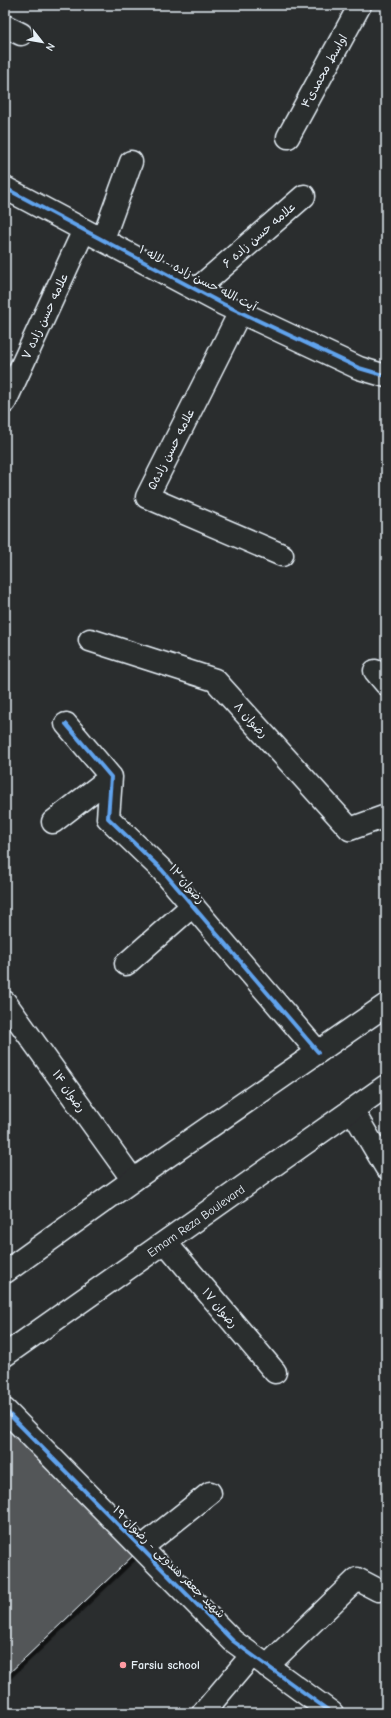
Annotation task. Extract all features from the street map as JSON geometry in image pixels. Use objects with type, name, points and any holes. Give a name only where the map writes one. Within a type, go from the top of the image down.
[{"type":"street","name":"اواسط محمدی۴","points":[[288,137],[360,5]]},
{"type":"street","name":"علامه حسن زاده ۷","points":[[5,402],[131,162]]},
{"type":"street","name":"آیت الله حسن زاده - لاله ۱","points":[[5,188],[240,312],[360,368],[381,374]]},
{"type":"street","name":"علامه حسن زاده ۶","points":[[196,290],[304,196]]},
{"type":"street","name":"علامه حسن زاده۵","points":[[240,312],[147,497],[282,555]]},
{"type":"street","points":[[381,374],[386,393]]},
{"type":"street","name":"رضوان ۸","points":[[90,640],[215,680],[350,829],[386,816]]},
{"type":"street","points":[[53,822],[111,777],[66,724]]},
{"type":"street","name":"رضوان ۱۲","points":[[111,777],[108,818],[162,870],[318,1052]]},
{"type":"street","points":[[126,964],[192,906]]},
{"type":"street","name":"رضوان ۱۴","points":[[5,1002],[133,1180]]},
{"type":"street","points":[[5,1272],[133,1180],[386,1005]]},
{"type":"street","name":"Emam Reza Boulevard","points":[[5,1355],[166,1243],[386,1086]]},
{"type":"street","points":[[352,1110],[386,1167]]},
{"type":"street","name":"رضوان ۱۷","points":[[166,1243],[275,1372]]},
{"type":"street","name":"شهید جعفر هندویی - رضوان ۱۹","points":[[5,1410],[233,1641],[332,1713]]},
{"type":"street","points":[[141,1548],[210,1493]]},
{"type":"street","points":[[203,1713],[260,1661],[357,1579],[378,1590]]},
{"type":"building","points":[[5,1410],[141,1548],[6,1676],[5,1675]]},
{"type":"cycle path","points":[[5,188],[223,304],[359,368],[386,376]]},
{"type":"cycle path","points":[[66,724],[111,777],[108,818],[162,870],[318,1052]]},
{"type":"cycle path","points":[[5,1410],[233,1641],[332,1713]]},
{"type":"place","name":"Farsiu school","points":[[123,1665]]}]
